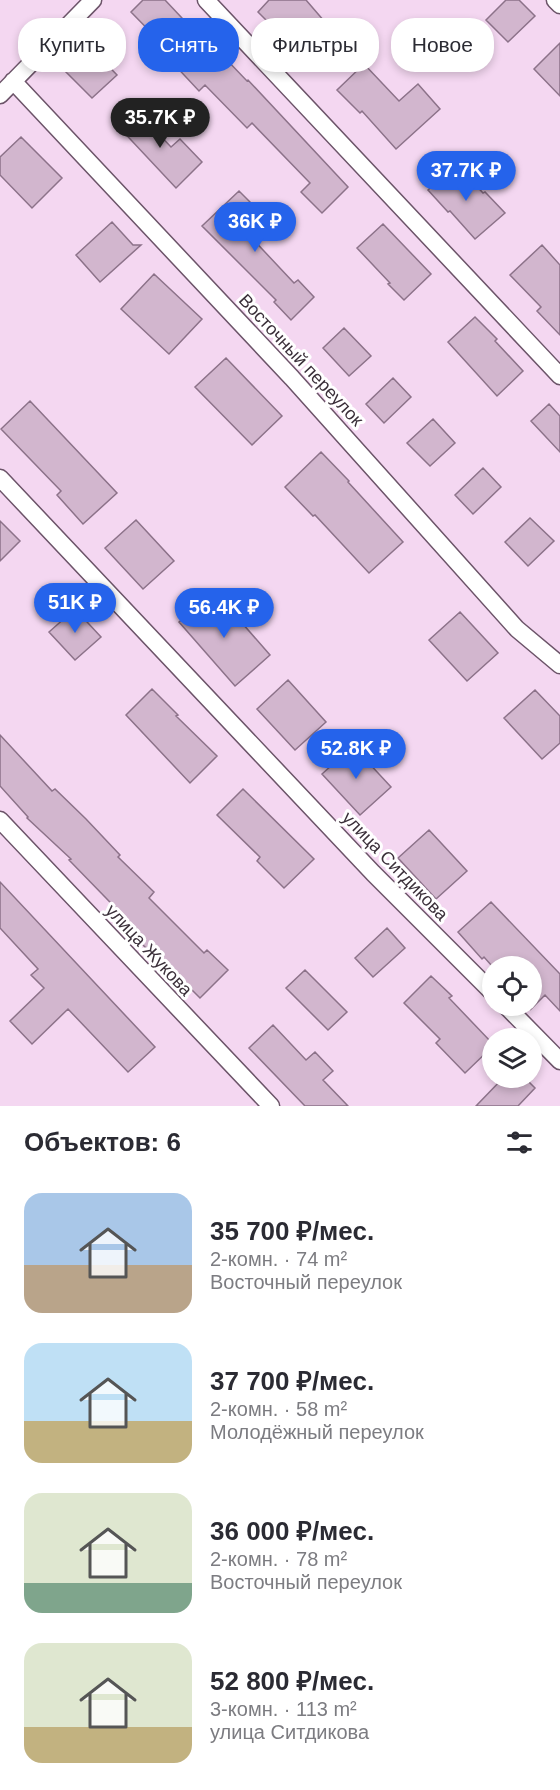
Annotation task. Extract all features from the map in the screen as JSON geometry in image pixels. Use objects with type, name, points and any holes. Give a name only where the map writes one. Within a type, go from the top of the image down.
[{"type":"street","points":[[0,95],[93,0]]},
{"type":"street","points":[[206,0],[560,376]]},
{"type":"street","points":[[555,0],[560,5]]},
{"type":"street","name":"Восточный переулок","points":[[13,81],[292,378],[517,629],[560,665]]},
{"type":"street","name":"улица Ситдикова","points":[[0,478],[373,873],[482,982]]},
{"type":"street","name":"улица Жукова","points":[[0,820],[271,1106]]},
{"type":"street","points":[[515,1016],[560,1061]]},
{"type":"building","points":[[143,0],[165,0],[182,18],[138,19],[131,12]]},
{"type":"building","points":[[269,0],[306,0],[322,18],[264,18],[258,12]]},
{"type":"building","points":[[506,0],[519,0],[535,16],[508,42],[494,28],[494,18],[488,18]]},
{"type":"building","points":[[560,43],[560,96],[534,69]]},
{"type":"building","points":[[66,72],[114,72],[117,75],[92,98]]},
{"type":"building","points":[[181,72],[238,72],[348,187],[322,213],[301,192],[310,183],[252,123],[247,128],[205,85],[199,91]]},
{"type":"building","points":[[356,72],[372,72],[399,101],[418,84],[440,109],[396,149],[362,111],[360,113],[337,90]]},
{"type":"building","points":[[134,108],[171,147],[180,139],[202,162],[176,188],[117,125]]},
{"type":"building","points":[[21,137],[62,178],[32,208],[0,175],[0,157]]},
{"type":"building","points":[[457,164],[505,213],[475,239],[428,190]]},
{"type":"building","points":[[239,191],[265,217],[248,234],[294,283],[298,280],[314,297],[291,320],[274,302],[276,300],[202,226]]},
{"type":"building","points":[[112,222],[133,245],[141,245],[100,282],[76,255]]},
{"type":"building","points":[[383,224],[431,274],[404,300],[357,248]]},
{"type":"building","points":[[542,245],[560,265],[560,335],[537,311],[541,307],[510,275]]},
{"type":"building","points":[[154,274],[202,319],[169,354],[121,309]]},
{"type":"building","points":[[475,317],[497,339],[495,341],[523,371],[497,396],[448,342]]},
{"type":"building","points":[[344,328],[371,356],[349,376],[323,348]]},
{"type":"building","points":[[226,358],[282,416],[252,445],[195,387]]},
{"type":"building","points":[[393,378],[411,397],[384,423],[366,404]]},
{"type":"building","points":[[30,401],[117,493],[83,524],[57,495],[61,491],[1,429]]},
{"type":"building","points":[[549,404],[560,416],[560,452],[531,421]]},
{"type":"building","points":[[433,419],[455,443],[430,466],[407,443]]},
{"type":"building","points":[[321,452],[403,542],[369,573],[315,515],[313,516],[285,487]]},
{"type":"building","points":[[483,468],[501,487],[473,514],[455,495]]},
{"type":"building","points":[[530,518],[554,541],[528,566],[505,542]]},
{"type":"building","points":[[136,520],[174,561],[143,589],[105,548]]},
{"type":"building","points":[[0,521],[20,541],[0,561]]},
{"type":"building","points":[[214,591],[270,655],[235,686],[179,622]]},
{"type":"building","points":[[75,609],[101,637],[75,660],[49,632]]},
{"type":"building","points":[[460,612],[498,653],[467,681],[429,640]]},
{"type":"building","points":[[288,680],[326,722],[295,750],[257,709]]},
{"type":"building","points":[[152,689],[217,756],[190,783],[126,715]]},
{"type":"building","points":[[535,690],[560,716],[560,743],[542,759],[504,718]]},
{"type":"building","points":[[0,735],[52,791],[55,789],[86,819],[120,855],[118,857],[154,892],[149,898],[204,953],[207,950],[228,970],[200,998],[134,936],[139,932],[69,860],[71,859],[27,818],[0,786]]},
{"type":"building","points":[[353,746],[391,787],[360,815],[322,774]]},
{"type":"building","points":[[243,789],[314,859],[284,888],[257,861],[260,857],[217,815]]},
{"type":"building","points":[[429,830],[467,871],[436,899],[398,858]]},
{"type":"building","points":[[0,882],[155,1047],[128,1072],[68,1009],[32,1044],[10,1021],[44,988],[31,975],[38,969],[0,928]]},
{"type":"building","points":[[491,902],[560,974],[560,1011],[545,995],[542,998],[542,956],[482,956],[482,959],[458,932]]},
{"type":"building","points":[[387,928],[405,948],[373,977],[355,958]]},
{"type":"building","points":[[305,970],[347,1012],[328,1030],[286,988]]},
{"type":"building","points":[[431,976],[452,996],[449,998],[482,1033],[482,1057],[465,1073],[436,1043],[440,1039],[404,1003]]},
{"type":"building","points":[[273,1025],[306,1060],[315,1052],[333,1071],[323,1080],[348,1106],[305,1106],[249,1048]]},
{"type":"building","points":[[493,1088],[535,1088],[518,1106],[476,1106]]}]
